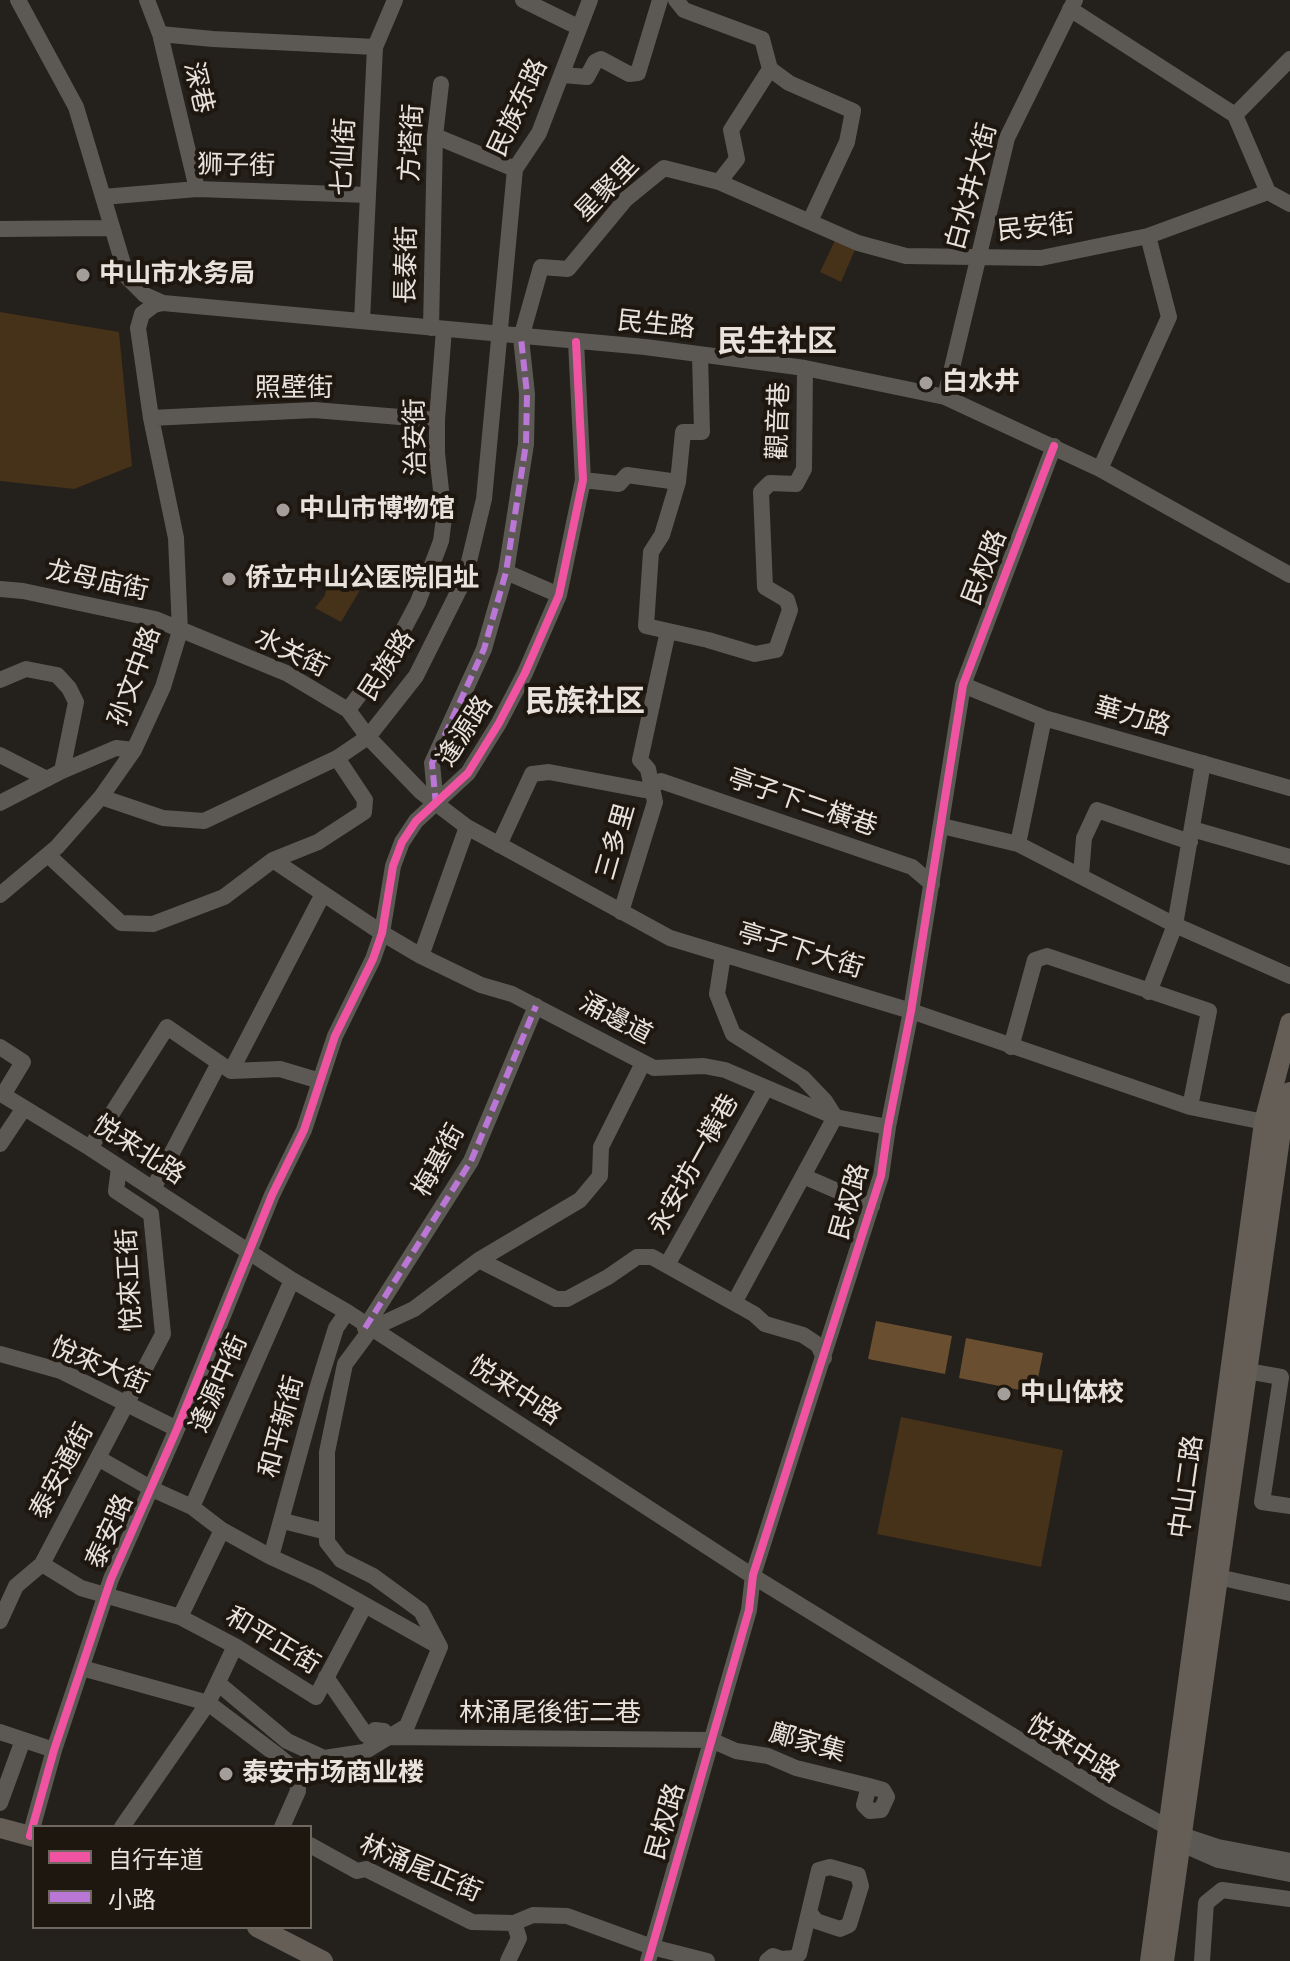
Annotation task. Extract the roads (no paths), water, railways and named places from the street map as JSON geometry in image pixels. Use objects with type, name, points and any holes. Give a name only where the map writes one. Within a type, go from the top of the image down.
[{"type":"main road","name":"中山二路","points":[[1150,1961],[1175,1836],[1218,1577],[1290,1023]]},
{"type":"main road","name":"中山二路","points":[[1164,1961],[1175,1836],[1278,1130],[1290,1092]]},
{"type":"main road","points":[[0,1825],[32,1834]]},
{"type":"main road","points":[[261,1929],[323,1961]]},
{"type":"main road","points":[[273,1929],[335,1961]]},
{"type":"street","points":[[18,0],[76,107],[127,277],[145,295],[163,303]]},
{"type":"street","name":"深巷","points":[[147,0],[160,34],[197,189]]},
{"type":"street","name":"七仙街","points":[[362,321],[375,47],[395,0]]},
{"type":"street","points":[[523,0],[578,27]]},
{"type":"street","name":"民族东路","points":[[498,335],[515,169],[539,133],[590,0]]},
{"type":"street","points":[[563,75],[587,77],[595,62],[601,59],[629,74],[638,73],[660,0]]},
{"type":"street","points":[[676,0],[684,10],[762,39],[770,69],[789,83],[853,111],[847,142],[810,221]]},
{"type":"street","points":[[1073,5],[1235,115],[1268,192],[1290,204]]},
{"type":"street","name":"白水井大街","points":[[945,397],[1007,138],[1073,5]]},
{"type":"street","points":[[160,34],[375,47]]},
{"type":"street","points":[[1235,115],[1290,59]]},
{"type":"street","points":[[719,182],[737,159],[731,130],[770,69]]},
{"type":"street","points":[[582,77],[596,90]]},
{"type":"street","name":"方塔街","points":[[434,204],[435,136],[441,84]]},
{"type":"street","points":[[435,136],[515,169]]},
{"type":"street","name":"星聚里","points":[[521,338],[541,267],[568,269],[626,199],[664,168],[719,182]]},
{"type":"street","name":"民安街","points":[[719,182],[858,243],[906,256],[978,258],[1041,258],[1148,236],[1268,192]]},
{"type":"street","name":"狮子街","points":[[103,197],[197,189],[368,195]]},
{"type":"street","name":"長泰街","points":[[434,204],[437,328]]},
{"type":"street","points":[[0,229],[111,228]]},
{"type":"street","points":[[1100,469],[1169,317],[1148,236]]},
{"type":"street","name":"民生路","points":[[163,303],[700,355],[805,368],[945,397],[1100,469],[1290,575]]},
{"type":"street","name":"孙文中路","points":[[0,895],[48,855],[101,797],[134,750],[163,687],[180,631],[176,538],[151,418],[138,328],[142,314],[154,305],[163,303]]},
{"type":"street","name":"治安街","points":[[348,710],[392,651],[418,602],[441,541],[444,518],[437,453],[437,328]]},
{"type":"street","name":"民族路","points":[[101,797],[163,818],[204,821],[337,758],[368,737],[416,676],[465,578],[484,499],[498,335]]},
{"type":"street","points":[[436,805],[432,763],[484,649],[506,572],[526,444],[527,394],[521,338]]},
{"type":"street","name":"逢源路","points":[[250,1251],[272,1195],[304,1130],[335,1036],[373,959],[382,933],[393,866],[402,842],[416,821],[468,773],[525,673],[559,595],[583,480],[576,342]]},
{"type":"street","points":[[668,631],[646,626],[651,552],[662,535],[678,482],[683,432],[702,432],[700,355]]},
{"type":"street","name":"觀音巷","points":[[668,631],[755,654],[776,650],[790,610],[787,600],[765,587],[761,492],[770,483],[796,484],[804,469],[805,368]]},
{"type":"street","name":"照壁街","points":[[151,418],[314,410],[437,420]]},
{"type":"street","name":"民权路","points":[[650,1954],[749,1610],[752,1577],[881,1176],[942,826],[963,685],[1054,446]]},
{"type":"street","points":[[583,480],[619,484],[627,475],[678,482]]},
{"type":"street","points":[[506,572],[559,595]]},
{"type":"street","name":"龙母庙街","points":[[0,589],[23,591],[155,619],[180,631]]},
{"type":"street","name":"水关街","points":[[180,631],[286,673],[348,710],[368,737]]},
{"type":"street","name":"三多里","points":[[621,912],[655,802],[648,769],[640,760],[668,631]]},
{"type":"street","points":[[0,680],[26,669],[57,675],[69,688],[76,702],[55,775]]},
{"type":"street","name":"華力路","points":[[963,685],[1044,718],[1290,788]]},
{"type":"street","points":[[1018,844],[1044,718]]},
{"type":"street","name":"亭子下大街","points":[[368,737],[436,805],[467,827],[670,938],[911,1011],[1190,1107],[1278,1130]]},
{"type":"street","points":[[0,803],[116,748],[134,750]]},
{"type":"street","points":[[0,755],[55,775]]},
{"type":"street","points":[[48,855],[121,923],[153,924],[224,897],[273,860],[318,842],[364,812],[365,800],[337,758]]},
{"type":"street","points":[[1149,992],[1175,925],[1203,763]]},
{"type":"street","name":"亭子下二橫巷","points":[[499,845],[532,774],[549,772],[644,790],[661,781],[912,867],[932,884]]},
{"type":"street","points":[[1081,875],[1084,838],[1097,810],[1191,836],[1290,857]]},
{"type":"street","points":[[942,826],[1018,844],[1175,925],[1290,976]]},
{"type":"street","points":[[421,956],[467,827]]},
{"type":"street","name":"涌邊道","points":[[273,860],[421,956],[481,985],[512,994],[654,1068],[704,1066],[725,1070],[835,1117],[888,1127]]},
{"type":"street","points":[[153,1189],[323,894]]},
{"type":"street","points":[[723,955],[717,994],[733,1034],[803,1078],[825,1101],[835,1117],[734,1303]]},
{"type":"street","points":[[1011,1047],[1035,960],[1047,956],[1209,1011],[1190,1107]]},
{"type":"street","name":"梅基街","points":[[327,1532],[327,1452],[345,1364],[471,1161],[536,1006]]},
{"type":"street","points":[[90,1148],[167,1027],[225,1067],[280,1069],[320,1081]]},
{"type":"street","points":[[0,1047],[23,1062],[2,1094]]},
{"type":"street","points":[[368,1327],[414,1309],[479,1260],[580,1200],[600,1176],[601,1147],[643,1063]]},
{"type":"street","name":"永安坊一橫巷","points":[[667,1265],[766,1088]]},
{"type":"street","name":"悦来北路","points":[[2,1094],[250,1251]]},
{"type":"street","points":[[0,1144],[24,1108]]},
{"type":"street","name":"悅來正街","points":[[119,1167],[116,1191],[151,1214],[163,1334],[126,1402]]},
{"type":"street","points":[[803,1176],[872,1206]]},
{"type":"street","name":"悦来中路","points":[[250,1251],[752,1577],[1175,1836]]},
{"type":"street","name":"泰安路","points":[[34,1825],[54,1750],[111,1579],[152,1489],[250,1251]]},
{"type":"street","points":[[479,1260],[556,1299],[567,1299],[637,1257],[652,1257],[765,1324],[803,1335],[818,1345],[824,1358]]},
{"type":"street","name":"逢源中街","points":[[192,1507],[292,1280]]},
{"type":"street","name":"和平新街","points":[[271,1557],[317,1389],[336,1328],[347,1312]]},
{"type":"street","name":"悅來大街","points":[[0,1354],[61,1371],[177,1429]]},
{"type":"street","points":[[1247,1371],[1281,1377],[1262,1502],[1290,1506]]},
{"type":"street","points":[[317,1389],[339,1394]]},
{"type":"street","name":"泰安通街","points":[[42,1564],[126,1402]]},
{"type":"street","points":[[98,1458],[152,1489],[192,1507],[222,1530],[317,1578],[440,1647]]},
{"type":"street","points":[[283,1521],[327,1532],[327,1542],[341,1560],[373,1576],[421,1611],[440,1647]]},
{"type":"street","points":[[180,1617],[222,1530]]},
{"type":"street","points":[[0,1621],[16,1586],[42,1564]]},
{"type":"street","name":"和平正街","points":[[42,1564],[81,1588],[180,1617],[235,1646],[316,1697],[365,1605]]},
{"type":"street","points":[[1218,1577],[1290,1593]]},
{"type":"street","points":[[0,1578],[16,1586]]},
{"type":"street","points":[[123,1825],[208,1703],[235,1646]]},
{"type":"street","points":[[219,1684],[287,1741],[324,1758],[364,1752],[407,1726],[440,1647]]},
{"type":"street","points":[[82,1668],[208,1703],[289,1765],[297,1778],[298,1791],[283,1825]]},
{"type":"street","points":[[326,1677],[366,1735],[375,1730],[384,1731],[389,1737]]},
{"type":"street","points":[[0,1732],[54,1750]]},
{"type":"street","name":"林涌尾後街二巷","points":[[389,1737],[711,1740]]},
{"type":"street","points":[[0,1803],[23,1740]]},
{"type":"street","name":"鄺家集","points":[[711,1740],[736,1751],[768,1756],[796,1768],[883,1790],[887,1797]]},
{"type":"street","points":[[1175,1836],[1290,1861]]},
{"type":"street","points":[[1175,1836],[1218,1860],[1290,1874]]},
{"type":"street","name":"林涌尾正街","points":[[312,1846],[357,1871],[366,1869],[472,1922],[514,1923],[533,1915],[567,1916],[650,1954],[707,1961]]},
{"type":"street","points":[[1202,1961],[1206,1903],[1222,1890],[1290,1899]]},
{"type":"street","points":[[767,1961],[773,1956],[781,1959],[794,1958],[799,1954],[809,1912]]},
{"type":"street","points":[[508,1961],[519,1938],[514,1923]]},
{"type":"place","name":"中山市水务局","points":[[83,275]]},
{"type":"place","name":"白水井","points":[[926,383]]},
{"type":"place","name":"中山市博物馆","points":[[283,510]]},
{"type":"place","name":"侨立中山公医院旧址","points":[[229,579]]},
{"type":"place","name":"中山体校","points":[[1004,1394]]},
{"type":"place","name":"泰安市场商业楼","points":[[226,1774]]},
{"type":"district","name":"民生社区","points":[[777,343]]},
{"type":"district","name":"民族社区","points":[[585,703]]}]
